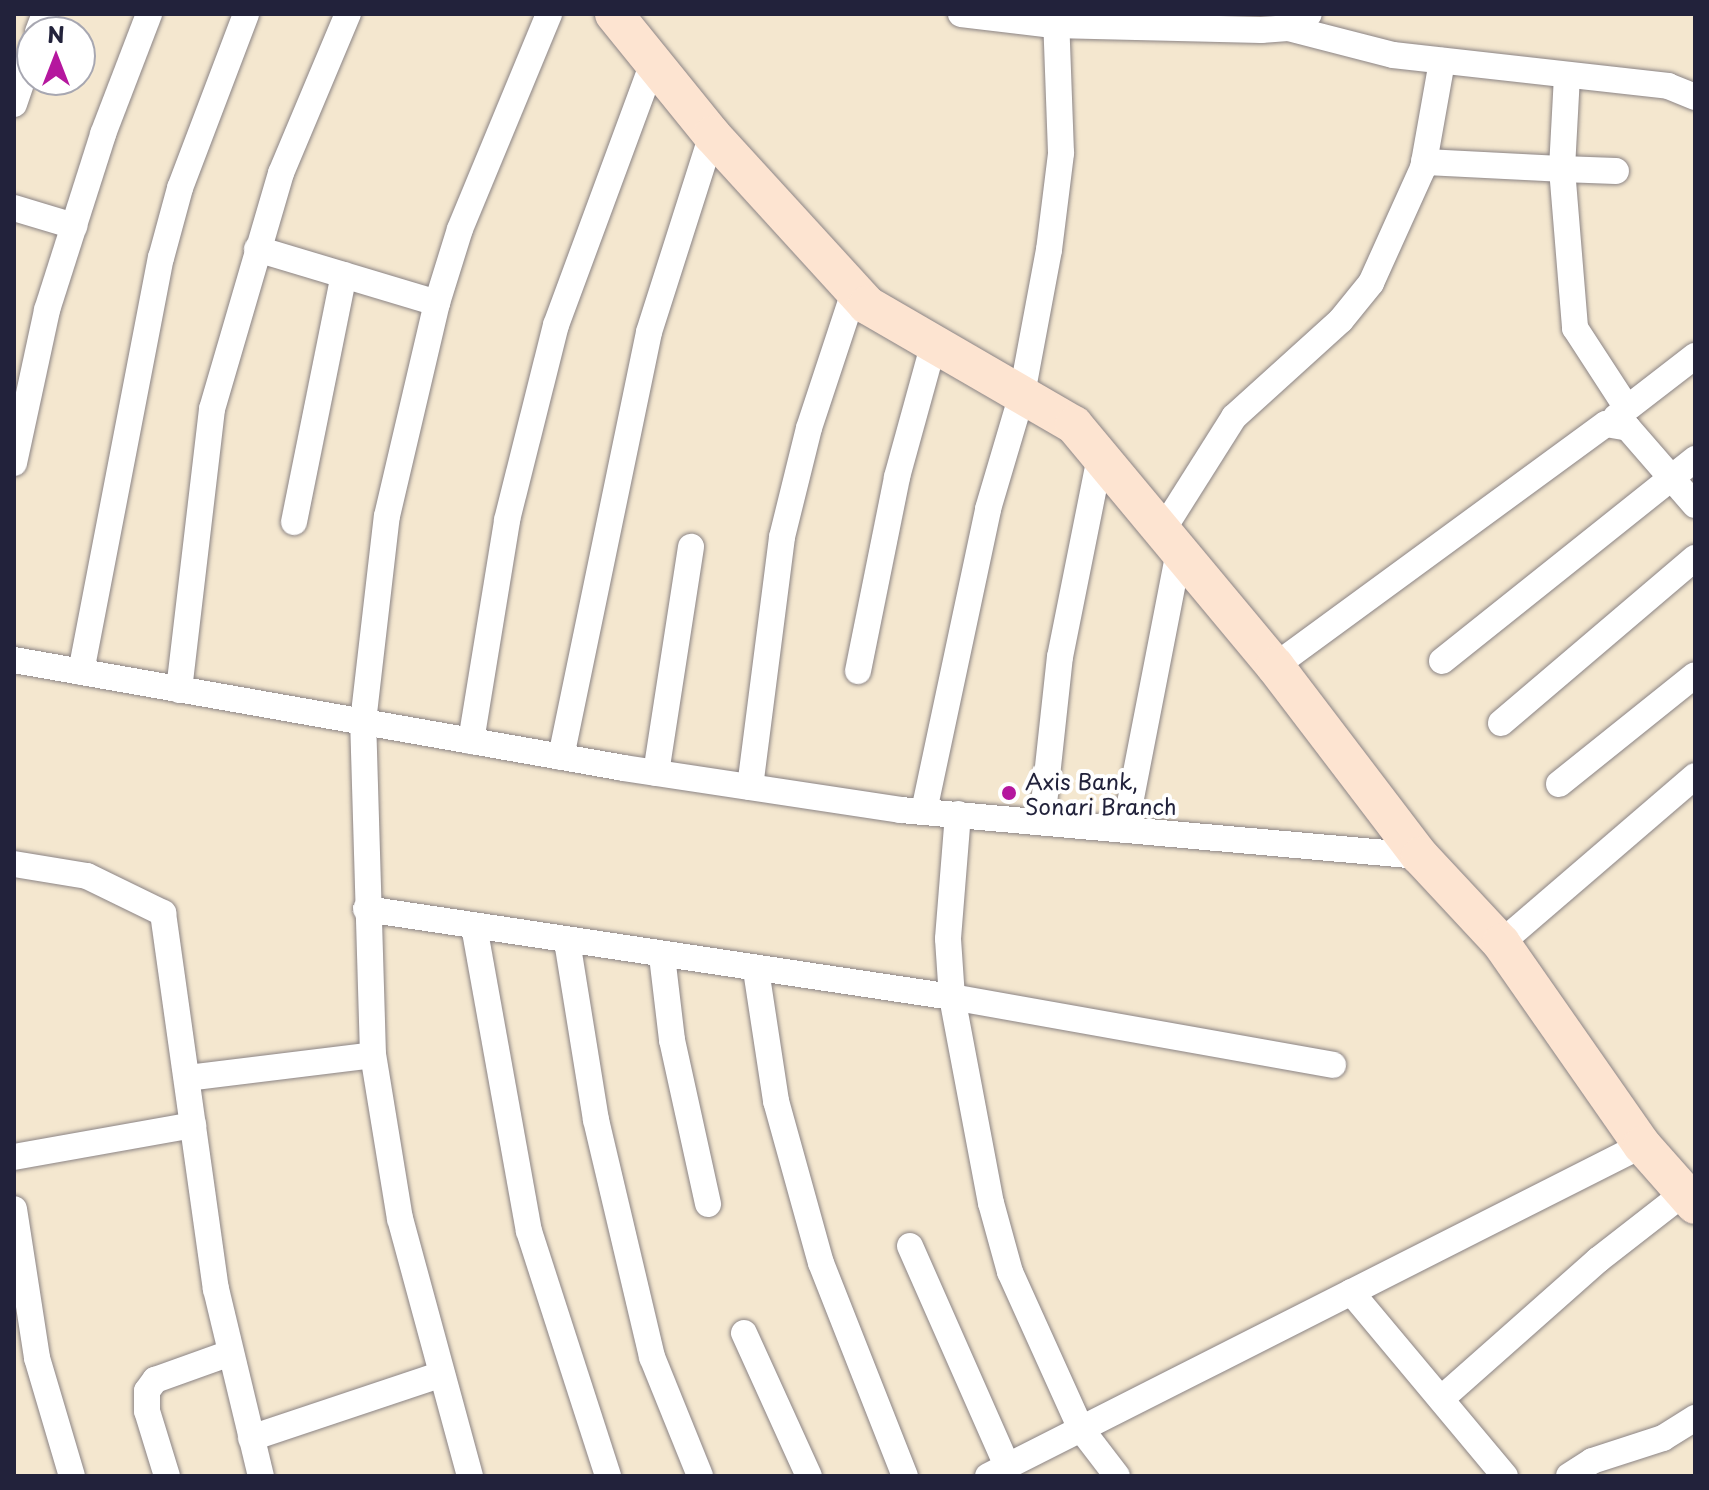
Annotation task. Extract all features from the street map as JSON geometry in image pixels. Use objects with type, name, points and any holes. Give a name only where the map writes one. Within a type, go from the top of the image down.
[{"type":"main road","points":[[614,14],[712,135],[854,292],[889,322],[1074,425],[1275,666],[1420,856],[1501,943],[1642,1145],[1690,1199]]},
{"type":"street","points":[[15,454],[47,310],[149,14]]},
{"type":"street","points":[[81,672],[161,258],[180,188],[246,14]]},
{"type":"street","points":[[179,690],[212,409],[281,173],[348,14]]},
{"type":"street","points":[[470,1476],[400,1219],[373,1055],[366,909],[363,722],[387,516],[437,303],[460,229],[549,14]]},
{"type":"street","points":[[961,14],[1055,20],[1299,21],[1393,55],[1668,86],[1695,97]]},
{"type":"street","points":[[924,811],[988,509],[1022,394],[1049,250],[1061,153],[1055,20]]},
{"type":"street","points":[[1125,829],[1171,541],[1234,417],[1341,320],[1371,283],[1395,238],[1424,162],[1442,61]]},
{"type":"street","points":[[471,741],[507,520],[556,325],[653,63]]},
{"type":"street","points":[[1567,76],[1562,169],[1575,328],[1627,408]]},
{"type":"street","points":[[561,757],[649,332],[712,135]]},
{"type":"street","points":[[1424,162],[1616,171]]},
{"type":"street","points":[[14,208],[74,226]]},
{"type":"street","points":[[257,249],[437,303]]},
{"type":"street","points":[[294,522],[344,275]]},
{"type":"street","points":[[750,787],[782,537],[809,428],[854,292]]},
{"type":"street","points":[[858,671],[897,477],[933,346]]},
{"type":"street","points":[[1275,666],[1695,356]]},
{"type":"street","points":[[1606,424],[1628,428],[1695,505]]},
{"type":"street","points":[[1042,822],[1060,657],[1100,456]]},
{"type":"street","points":[[1442,661],[1695,459]]},
{"type":"street","points":[[656,773],[691,547]]},
{"type":"street","points":[[1501,723],[1695,558]]},
{"type":"street","points":[[14,660],[561,757],[750,787],[924,811],[1420,856]]},
{"type":"street","points":[[1559,784],[1695,675]]},
{"type":"street","points":[[1501,943],[1695,776]]},
{"type":"street","points":[[958,814],[948,939],[952,997],[991,1203],[1010,1272],[1081,1429],[1117,1476]]},
{"type":"street","points":[[14,864],[87,876],[163,913],[216,1289],[261,1476]]},
{"type":"street","points":[[366,909],[662,956],[952,997],[1333,1065]]},
{"type":"street","points":[[474,926],[529,1231],[608,1476]]},
{"type":"street","points":[[567,941],[596,1120],[652,1357],[700,1476]]},
{"type":"street","points":[[662,956],[672,1040],[708,1204]]},
{"type":"street","points":[[756,970],[776,1101],[821,1263],[905,1476]]},
{"type":"street","points":[[187,1078],[373,1055]]},
{"type":"street","points":[[14,1157],[193,1125]]},
{"type":"street","points":[[910,1246],[998,1471],[1642,1145]]},
{"type":"street","points":[[1441,1399],[1598,1260],[1690,1199]]},
{"type":"street","points":[[14,1209],[21,1303],[72,1476]]},
{"type":"street","points":[[1351,1292],[1505,1476]]},
{"type":"street","points":[[744,1333],[809,1476]]},
{"type":"street","points":[[167,1476],[147,1411],[147,1391],[155,1380],[230,1353]]},
{"type":"street","points":[[251,1438],[442,1374]]},
{"type":"street","points":[[1569,1476],[1592,1461],[1663,1438],[1695,1418]]},
{"type":"place","name":"Axis Bank, Sonari Branch","points":[[1009,793]]}]
